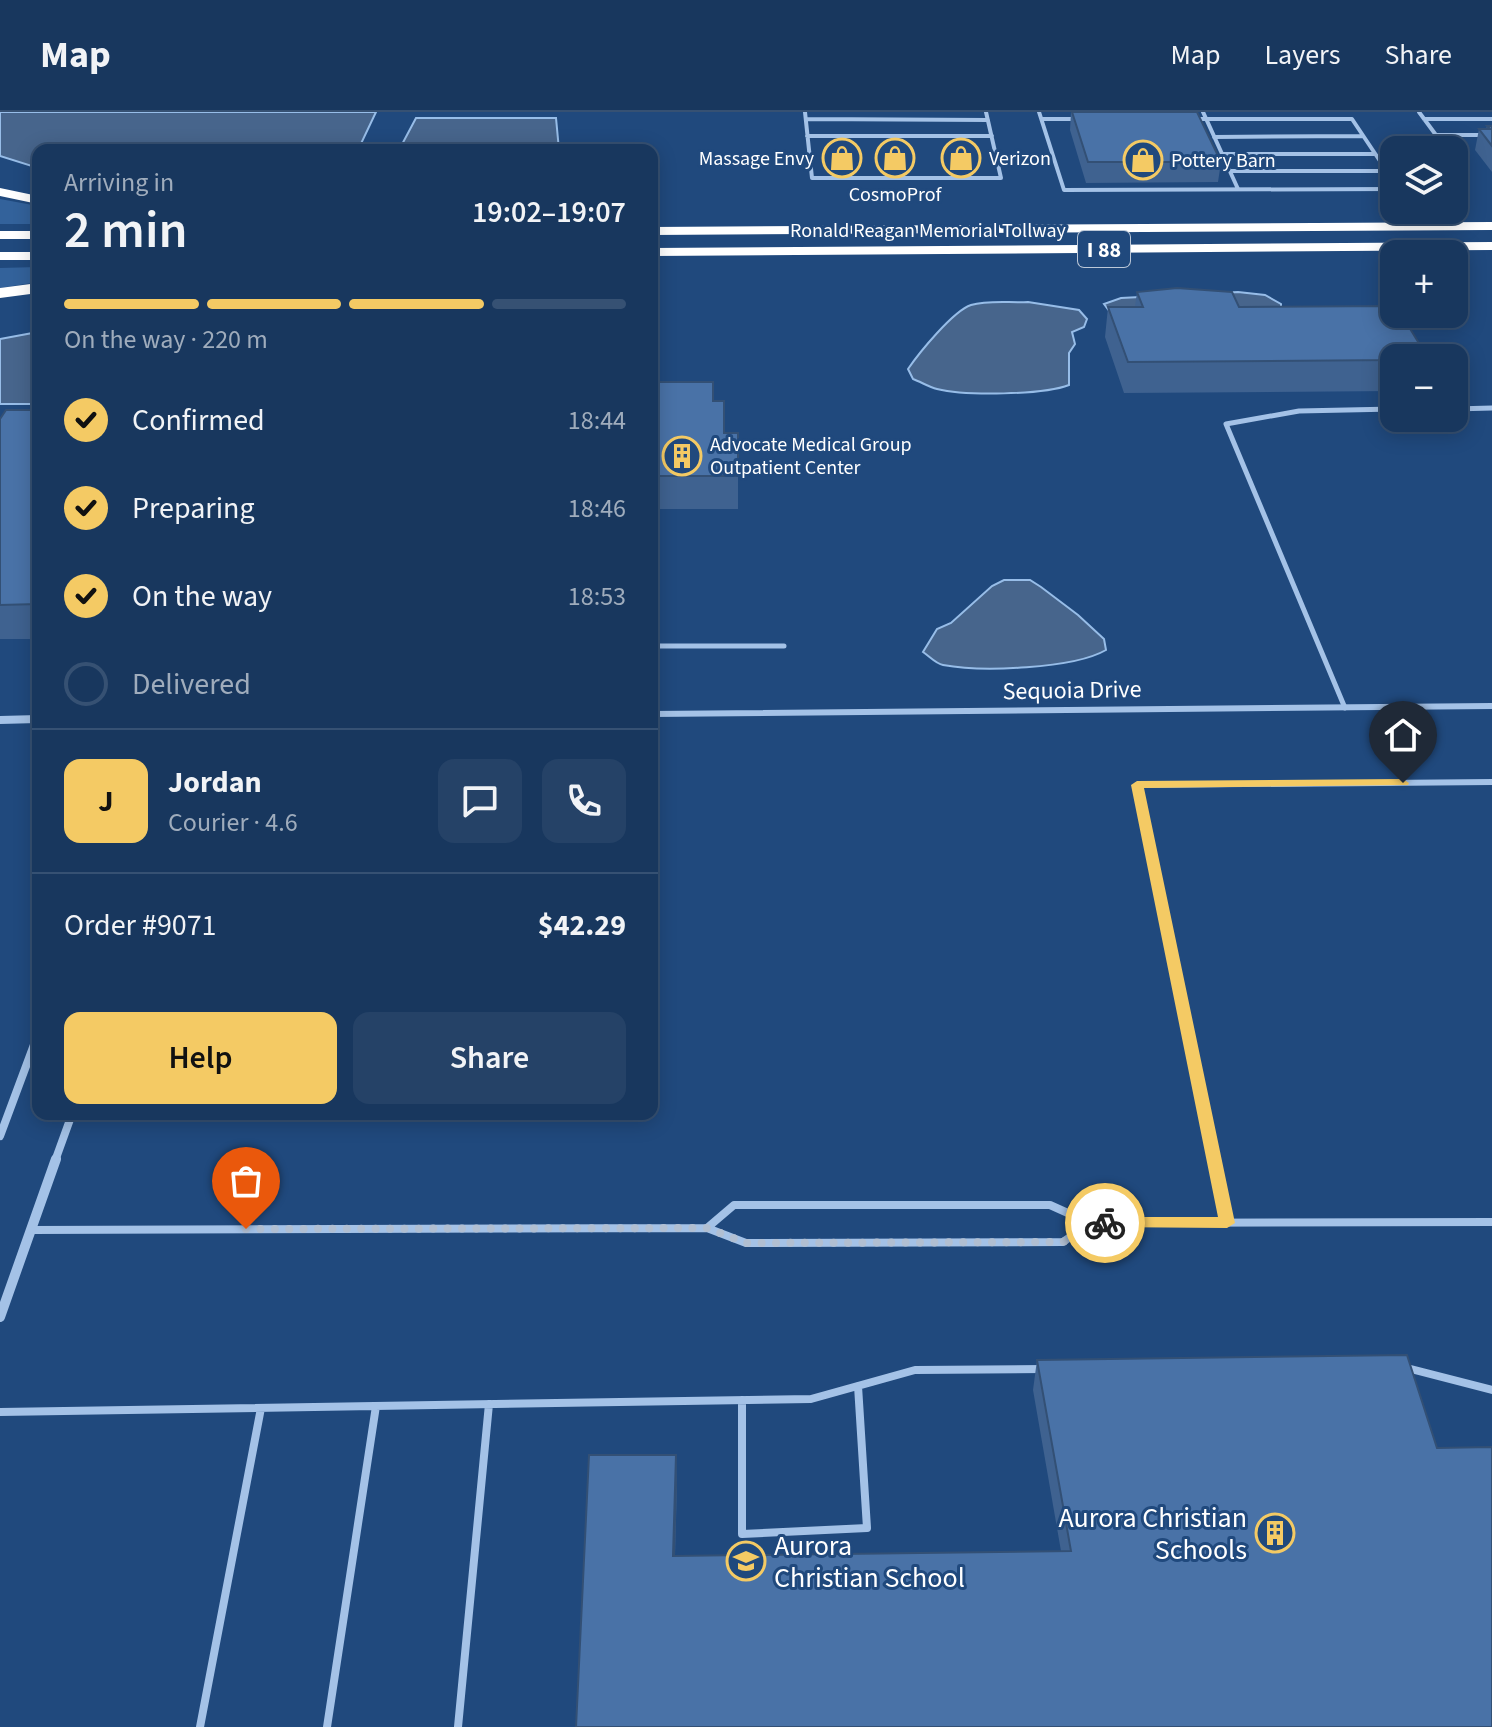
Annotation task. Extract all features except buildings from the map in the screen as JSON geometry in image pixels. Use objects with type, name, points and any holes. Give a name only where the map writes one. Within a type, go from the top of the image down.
[{"type":"highway","points":[[0,192],[32,199]]},
{"type":"highway","name":"Ronald Reagan Memorial Tollway","points":[[658,231],[1492,226]]},
{"type":"highway","points":[[0,235],[32,235]]},
{"type":"highway","name":"Ronald Reagan Memorial Tollway","points":[[658,254],[1492,246]]},
{"type":"highway","points":[[0,256],[32,256]]},
{"type":"highway","points":[[0,293],[32,289]]},
{"type":"street","name":"Sequoia Drive","points":[[658,714],[1492,706]]},
{"type":"street","points":[[0,720],[32,719]]},
{"type":"street","points":[[0,1136],[32,1050]]},
{"type":"street","points":[[0,1317],[70,1120]]},
{"type":"lane","points":[[805,112],[812,178],[1001,178],[986,112]]},
{"type":"lane","points":[[1039,112],[1064,190],[1380,189]]},
{"type":"lane","points":[[1203,112],[1238,189]]},
{"type":"lane","points":[[1419,112],[1436,135],[1492,135]]},
{"type":"lane","points":[[806,119],[988,120]]},
{"type":"lane","points":[[1042,119],[1086,119]]},
{"type":"lane","points":[[1191,119],[1352,119],[1380,161]]},
{"type":"lane","points":[[1424,119],[1492,119]]},
{"type":"lane","points":[[807,136],[992,136]]},
{"type":"lane","points":[[1214,137],[1363,136]]},
{"type":"lane","points":[[1222,154],[1375,154]]},
{"type":"lane","points":[[1230,171],[1380,171]]},
{"type":"lane","points":[[1468,409],[1492,408]]},
{"type":"lane","points":[[1345,708],[1226,424],[1299,411],[1380,409]]},
{"type":"lane","points":[[658,646],[784,646]]},
{"type":"lane","points":[[1227,1223],[1137,785],[1492,782]]},
{"type":"lane","points":[[707,1228],[734,1205],[1050,1205],[1090,1223],[1492,1222]]},
{"type":"lane","points":[[31,1230],[707,1228],[746,1243],[1063,1242],[1090,1223]]},
{"type":"lane","points":[[1386,1367],[1412,1367],[1492,1390]]},
{"type":"lane","points":[[0,1412],[811,1399],[915,1370],[1054,1369]]},
{"type":"lane","points":[[742,1400],[742,1534],[867,1528],[858,1386]]},
{"type":"lane","points":[[458,1727],[489,1404]]},
{"type":"lane","points":[[327,1727],[376,1406]]},
{"type":"lane","points":[[200,1727],[261,1408]]},
{"type":"shaded area","points":[[0,112],[376,112],[361,144],[32,144],[32,166],[0,156]]},
{"type":"shaded area","points":[[416,118],[556,118],[558,144],[402,144]]},
{"type":"shaded area","points":[[0,199],[32,205],[32,224],[0,224]]},
{"type":"shaded area","points":[[32,267],[32,283],[0,288],[0,268]]},
{"type":"shaded area","points":[[1238,292],[1265,295],[1281,304],[1281,312],[1110,312],[1104,304],[1121,298]]},
{"type":"shaded area","points":[[1028,302],[1079,310],[1087,319],[1084,327],[1072,332],[1075,344],[1069,353],[1069,385],[1023,393],[984,393],[937,389],[913,379],[908,369],[955,315],[971,305]]},
{"type":"shaded area","points":[[32,333],[32,404],[0,404],[0,339]]},
{"type":"shaded area","points":[[1004,580],[1030,580],[1041,587],[1104,639],[1106,650],[1050,665],[1003,668],[943,665],[923,652],[937,629],[951,623],[992,586]]},
{"type":"way so far","points":[[246,1229],[707,1228],[746,1243],[1063,1242],[1090,1223],[1105,1223]]},
{"type":"place","name":"Massage Envy","points":[[842,158]]},
{"type":"place","name":"CosmoProf","points":[[895,158]]},
{"type":"place","name":"Verizon","points":[[961,158]]},
{"type":"place","name":"Pottery Barn","points":[[1143,160]]},
{"type":"place","name":"Advocate Medical Group Outpatient Center","points":[[682,456]]},
{"type":"place","name":"Aurora Christian Schools","points":[[1275,1533]]},
{"type":"place","name":"Aurora Christian School","points":[[746,1561]]},
{"type":"route","points":[[1105,1223],[1227,1223],[1137,785],[1403,783]]}]
